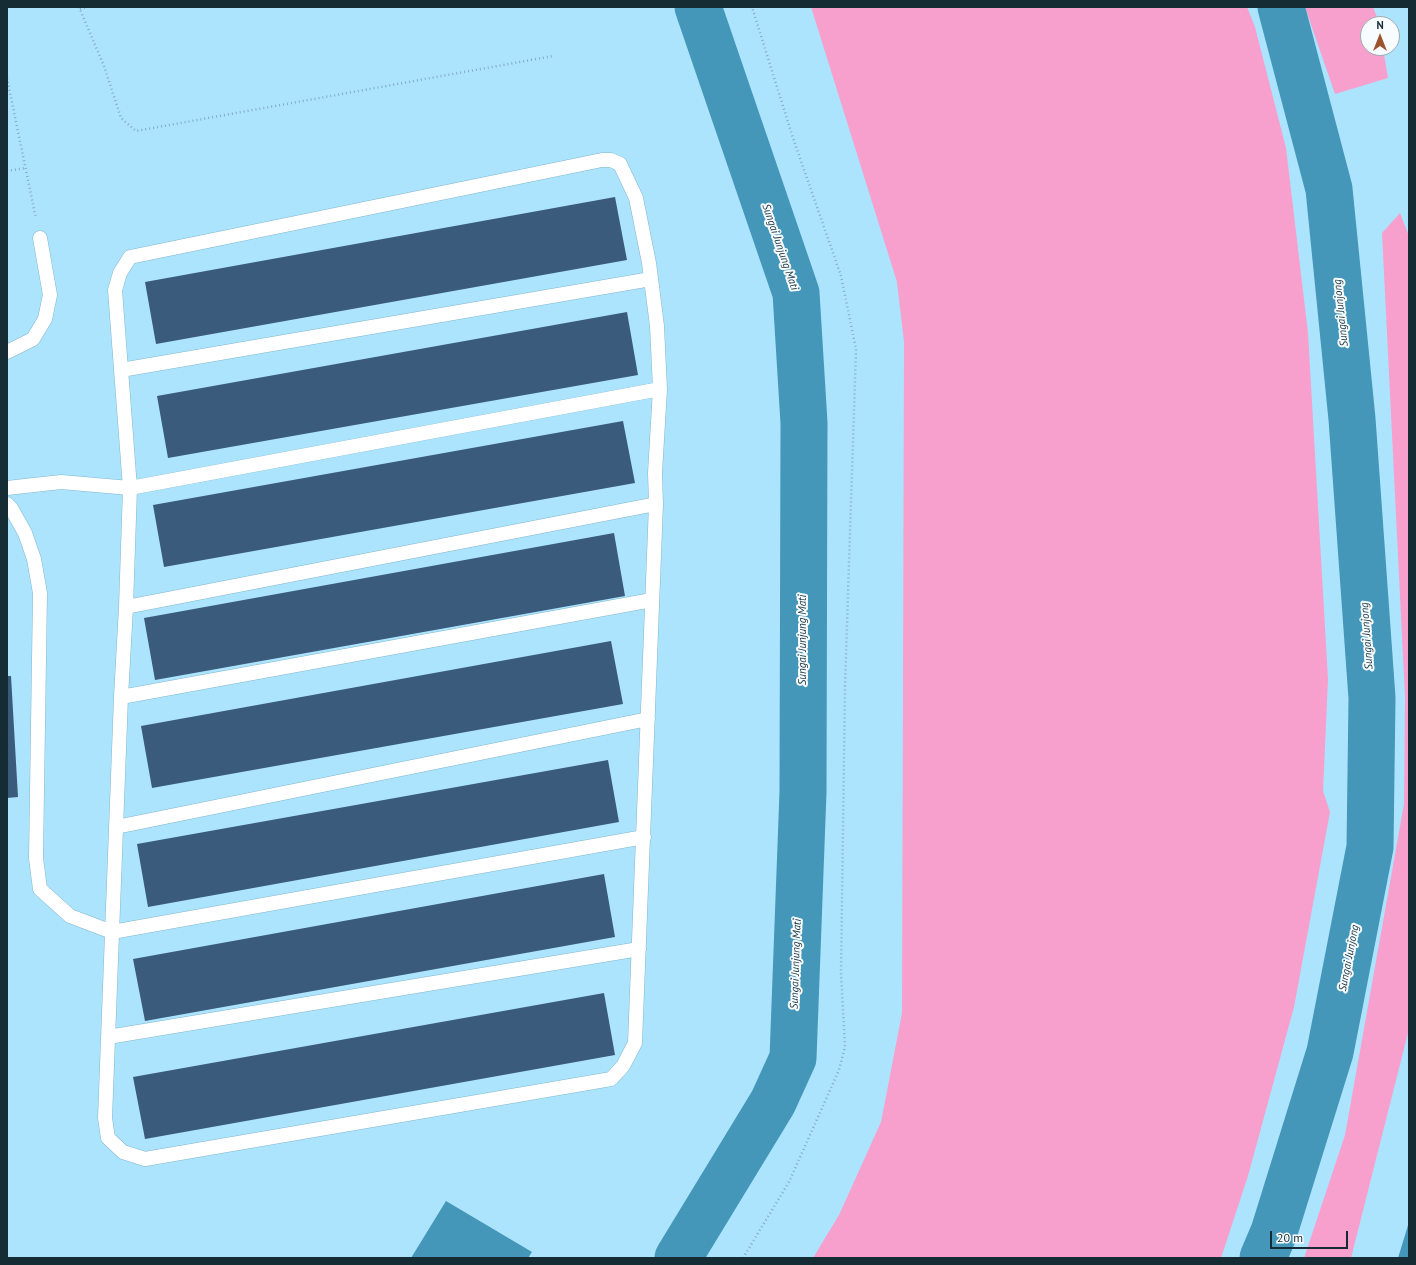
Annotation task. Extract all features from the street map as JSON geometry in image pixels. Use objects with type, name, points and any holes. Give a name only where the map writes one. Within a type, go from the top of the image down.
[{"type":"lane","points":[[602,160],[611,160],[620,164],[636,198],[651,278],[657,326],[660,389],[655,473],[656,504],[635,1043],[624,1066],[611,1079],[145,1159],[123,1152],[108,1138],[105,1118],[130,488],[115,290],[120,273],[130,257],[602,160]]},
{"type":"lane","points":[[7,352],[33,338],[45,319],[50,295],[40,238]]},
{"type":"lane","points":[[121,370],[651,278]]},
{"type":"lane","points":[[7,488],[61,482],[130,488],[660,389]]},
{"type":"lane","points":[[7,504],[11,508],[25,533],[34,559],[40,593],[36,858],[40,889],[70,916],[112,932],[644,837]]},
{"type":"lane","points":[[126,607],[656,504]]},
{"type":"lane","points":[[121,697],[652,600]]},
{"type":"lane","points":[[116,827],[648,719]]},
{"type":"lane","points":[[108,1037],[639,949]]},
{"type":"path","points":[[87,7],[79,8],[104,66],[121,118],[136,131],[554,56]]},
{"type":"path","points":[[743,1258],[789,1182],[839,1070],[845,1047],[841,973],[845,686],[856,349],[841,276],[793,138],[752,7]]},
{"type":"path","points":[[7,78],[40,238]]},
{"type":"path","points":[[7,171],[26,168]]},
{"type":"shaded area","points":[[811,7],[1247,7],[1255,27],[1286,148],[1308,333],[1328,679],[1323,791],[1330,812],[1294,1007],[1248,1176],[1221,1258],[813,1258],[839,1215],[881,1122],[902,1013],[904,342],[897,282]]},
{"type":"shaded area","points":[[1305,7],[1373,7],[1377,16],[1360,16],[1360,56],[1384,56],[1388,78],[1335,94]]},
{"type":"shaded area","points":[[1400,213],[1409,236],[1409,1029],[1351,1258],[1304,1258],[1345,1135],[1404,804],[1405,697],[1382,233]]},
{"type":"water","points":[[446,1201],[532,1252],[528,1258],[411,1258]]},
{"type":"water","points":[[1409,1222],[1409,1258],[1398,1258]]},
{"type":"building","points":[[615,197],[627,260],[156,344],[145,282]]},
{"type":"building","points":[[627,312],[638,375],[168,458],[157,396]]},
{"type":"building","points":[[623,421],[635,483],[164,567],[153,505]]},
{"type":"building","points":[[614,533],[625,596],[155,680],[144,618]]},
{"type":"building","points":[[611,641],[623,704],[152,788],[141,726]]},
{"type":"building","points":[[7,676],[11,676],[18,797],[7,798]]},
{"type":"building","points":[[608,760],[619,822],[148,907],[137,844]]},
{"type":"building","points":[[604,874],[615,937],[145,1021],[133,959]]},
{"type":"building","points":[[604,993],[615,1055],[145,1139],[133,1077]]},
{"type":"waterway","name":"Sungai Junjung Mati","points":[[678,1258],[773,1102],[793,1058],[803,792],[804,423],[796,293],[698,7]]},
{"type":"waterway","name":"Sungai Junjong","points":[[1263,1258],[1274,1232],[1330,1052],[1370,847],[1372,698],[1352,419],[1329,189],[1281,7]]}]
